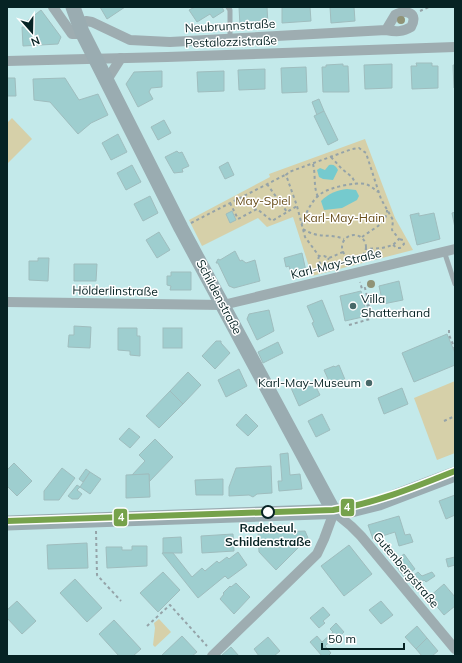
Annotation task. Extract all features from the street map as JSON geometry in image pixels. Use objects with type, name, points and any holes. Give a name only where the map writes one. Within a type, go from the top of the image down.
[{"type":"street","name":"Neubrunnstraße","points":[[53,7],[72,34],[78,34],[80,27],[86,21],[92,22],[130,40],[170,42],[386,30]]},
{"type":"street","name":"Schildenstraße","points":[[73,7],[80,27],[181,228],[334,512]]},
{"type":"street","name":"Pestalozzistraße","points":[[7,61],[455,47]]},
{"type":"street","points":[[107,80],[121,58]]},
{"type":"street","name":"Karl-May-Straße","points":[[223,305],[455,249]]},
{"type":"street","name":"Hölderlinstraße","points":[[7,302],[223,305]]},
{"type":"street","points":[[7,523],[334,512],[361,508],[379,503],[455,474]]},
{"type":"street","points":[[213,655],[317,554],[334,512]]},
{"type":"street","name":"Gutenbergstraße","points":[[334,512],[361,536],[454,645]]},
{"type":"lane","points":[[228,7],[230,10],[230,39]]},
{"type":"lane","points":[[444,251],[455,284]]},
{"type":"path","points":[[181,228],[286,175],[289,172],[352,149],[359,148],[366,154],[381,199],[393,220],[392,230],[399,239],[403,240],[404,244],[400,248],[393,245]]},
{"type":"path","points":[[332,157],[342,169],[352,177],[356,184]]},
{"type":"path","points":[[313,164],[315,170],[315,190],[318,197]]},
{"type":"path","points":[[286,175],[297,206],[305,237],[319,256],[318,260],[321,264],[326,263],[329,258],[343,252]]},
{"type":"path","points":[[266,184],[287,212]]},
{"type":"path","points":[[302,225],[308,210],[321,193],[330,189],[356,184],[365,184],[372,187],[379,193]]},
{"type":"path","points":[[230,203],[238,219],[258,209],[272,221],[297,206]]},
{"type":"path","points":[[362,237],[366,249],[363,255],[355,259],[347,258],[343,252],[342,244],[344,239],[351,235],[362,237],[382,223],[385,219],[387,210]]},
{"type":"path","points":[[302,228],[311,234],[318,236],[335,236],[344,239]]},
{"type":"path","points":[[366,249],[382,248],[393,245],[399,239]]},
{"type":"path","points":[[319,256],[329,258]]},
{"type":"path","points":[[349,324],[370,319],[366,306],[369,305],[365,288],[362,289],[358,273]]},
{"type":"path","points":[[449,330],[449,335],[455,349]]},
{"type":"path","points":[[444,421],[455,416]]},
{"type":"path","points":[[95,520],[97,575],[121,601]]},
{"type":"path","points":[[147,626],[170,605],[213,655]]},
{"type":"green space","points":[[12,118],[32,139],[7,164],[7,123]]},
{"type":"green space","name":"Karl-May-Hain","points":[[365,139],[395,218],[413,250],[312,276],[293,217],[267,227],[258,218],[202,246],[189,220],[270,177],[269,174]]},
{"type":"green space","points":[[455,381],[455,453],[437,460],[414,398]]},
{"type":"green space","points":[[159,619],[171,632],[155,647],[153,645],[155,628],[154,623]]},
{"type":"water","points":[[329,165],[335,166],[338,170],[333,180],[319,177],[317,170],[320,168],[325,170]]},
{"type":"water","points":[[347,189],[356,190],[359,196],[357,200],[342,208],[324,210],[321,201],[324,198],[333,192]]},
{"type":"building","points":[[100,7],[125,7],[107,19]]},
{"type":"building","points":[[195,7],[222,7],[224,11],[213,18],[210,14],[197,22],[189,10]]},
{"type":"building","points":[[239,7],[267,7],[268,25],[240,26]]},
{"type":"building","points":[[282,7],[310,7],[311,21],[282,23]]},
{"type":"building","points":[[330,7],[354,7],[355,21],[331,23]]},
{"type":"building","points":[[41,10],[61,37],[58,44],[23,46],[22,27],[27,27],[28,25],[26,22]]},
{"type":"building","points":[[416,63],[432,63],[432,66],[438,66],[438,88],[412,89],[411,66],[417,66]]},
{"type":"building","points":[[343,64],[343,66],[348,66],[349,92],[323,92],[322,67],[326,67],[326,65]]},
{"type":"building","points":[[392,64],[392,88],[365,89],[364,65]]},
{"type":"building","points":[[453,65],[455,65],[455,88],[454,88]]},
{"type":"building","points":[[306,67],[307,92],[282,93],[281,68]]},
{"type":"building","points":[[265,69],[265,89],[239,90],[238,70]]},
{"type":"building","points":[[162,71],[162,87],[151,88],[149,92],[153,99],[138,107],[126,84],[134,72]]},
{"type":"building","points":[[224,71],[224,91],[198,92],[197,72]]},
{"type":"building","points":[[7,78],[15,78],[16,96],[7,96]]},
{"type":"building","points":[[65,78],[79,100],[98,94],[108,115],[91,123],[78,134],[50,102],[34,100],[33,79]]},
{"type":"building","points":[[319,99],[324,111],[317,115],[312,102]]},
{"type":"building","points":[[324,111],[338,140],[328,145],[314,116]]},
{"type":"building","points":[[164,120],[171,133],[158,140],[151,127]]},
{"type":"building","points":[[118,134],[127,152],[111,160],[102,143]]},
{"type":"building","points":[[177,151],[179,153],[182,152],[189,166],[182,169],[183,172],[174,173],[165,157]]},
{"type":"building","points":[[228,162],[234,175],[225,179],[219,167]]},
{"type":"building","points":[[132,165],[141,182],[126,190],[117,173]]},
{"type":"building","points":[[150,196],[158,213],[143,221],[134,204]]},
{"type":"building","points":[[232,211],[236,220],[230,223],[226,214]]},
{"type":"building","points":[[455,212],[455,228],[452,213]]},
{"type":"building","points":[[419,213],[419,216],[434,213],[440,239],[417,245],[410,215]]},
{"type":"building","points":[[159,232],[170,250],[157,258],[146,240]]},
{"type":"building","points":[[235,251],[240,261],[242,260],[246,263],[255,260],[260,281],[234,288],[229,286],[218,263],[216,263],[218,259],[220,260]]},
{"type":"building","points":[[302,253],[306,271],[291,274],[289,266],[286,267],[284,258]]},
{"type":"building","points":[[38,258],[49,258],[48,281],[29,280],[29,261],[38,261]]},
{"type":"building","points":[[74,264],[97,264],[96,281],[74,281]]},
{"type":"building","points":[[171,272],[191,272],[191,290],[170,290],[171,286],[167,285],[167,276],[171,276]]},
{"type":"building","points":[[399,281],[403,300],[383,304],[379,286]]},
{"type":"building","name":"Villa Shatterhand","points":[[361,291],[367,316],[345,321],[340,296]]},
{"type":"building","points":[[322,300],[334,330],[318,337],[312,323],[314,322],[307,306]]},
{"type":"building","points":[[269,310],[274,331],[257,340],[247,319],[249,314]]},
{"type":"building","points":[[74,326],[91,327],[90,348],[68,347],[69,335],[74,335]]},
{"type":"building","points":[[118,328],[137,328],[137,336],[140,336],[140,356],[130,355],[130,351],[118,350]]},
{"type":"building","points":[[163,328],[182,328],[182,348],[163,348]]},
{"type":"building","points":[[447,334],[455,353],[455,365],[414,382],[402,353]]},
{"type":"building","points":[[216,341],[221,341],[230,353],[215,369],[202,356]]},
{"type":"building","points":[[278,342],[283,353],[263,363],[258,352]]},
{"type":"building","points":[[339,365],[346,382],[332,388],[324,370]]},
{"type":"building","points":[[239,369],[247,386],[226,397],[218,380]]},
{"type":"building","points":[[188,372],[201,385],[183,404],[170,391]]},
{"type":"building","points":[[305,381],[307,386],[311,387],[315,385],[320,395],[299,406],[291,388]]},
{"type":"building","points":[[402,388],[408,404],[384,414],[378,398]]},
{"type":"building","points":[[170,391],[183,404],[159,428],[146,416]]},
{"type":"building","points":[[246,414],[258,426],[248,436],[236,425]]},
{"type":"building","points":[[322,414],[330,430],[316,437],[308,421]]},
{"type":"building","points":[[129,428],[140,437],[130,448],[119,439]]},
{"type":"building","points":[[155,439],[173,457],[149,482],[149,474],[132,475],[145,461],[139,455]]},
{"type":"building","points":[[288,453],[290,475],[300,474],[302,489],[279,491],[278,481],[282,481],[280,454]]},
{"type":"building","points":[[14,463],[32,481],[17,496],[7,486],[7,470]]},
{"type":"building","points":[[271,466],[272,493],[257,494],[253,497],[249,495],[229,496],[229,487],[236,468]]},
{"type":"building","points":[[62,468],[75,478],[59,500],[44,500],[44,491]]},
{"type":"building","points":[[86,469],[90,472],[83,482],[79,479]]},
{"type":"building","points":[[90,472],[101,479],[90,494],[80,487]]},
{"type":"building","points":[[149,474],[150,497],[126,498],[126,475]]},
{"type":"building","points":[[223,479],[223,495],[196,495],[195,480]]},
{"type":"building","points":[[77,485],[80,487],[77,490],[82,494],[78,499],[72,499],[68,496]]},
{"type":"building","points":[[455,495],[455,515],[446,519],[439,501]]},
{"type":"building","points":[[399,516],[405,535],[410,534],[413,542],[399,546],[395,532],[373,539],[368,525]]},
{"type":"building","points":[[305,531],[308,538],[276,570],[259,552],[258,533]]},
{"type":"building","points":[[233,534],[234,551],[202,553],[201,536]]},
{"type":"building","points":[[181,537],[182,553],[163,553],[163,538]]},
{"type":"building","points":[[87,543],[88,568],[48,569],[47,545]]},
{"type":"building","points":[[349,545],[372,574],[344,596],[321,566]]},
{"type":"building","points":[[132,546],[147,546],[147,566],[107,568],[106,547],[122,547],[122,550],[132,550]]},
{"type":"building","points":[[238,552],[247,565],[228,579],[225,576],[198,598],[162,553],[173,553],[192,577],[202,568],[205,571],[217,561],[219,563],[227,557],[229,559]]},
{"type":"building","points":[[404,554],[415,569],[404,577],[393,562]]},
{"type":"building","points":[[455,557],[455,565],[448,567],[446,559]]},
{"type":"building","points":[[163,572],[180,590],[158,612],[140,593]]},
{"type":"building","points":[[418,572],[422,576],[432,572],[435,576],[426,582],[424,580],[414,588],[408,580]]},
{"type":"building","points":[[75,579],[102,608],[87,622],[60,593]]},
{"type":"building","points":[[236,583],[250,597],[234,614],[220,599],[224,594],[223,593],[230,586],[231,587]]},
{"type":"building","points":[[444,584],[455,597],[455,606],[444,615],[429,597]]},
{"type":"building","points":[[17,601],[36,621],[22,634],[7,618],[7,610]]},
{"type":"building","points":[[381,601],[393,615],[381,624],[369,610]]},
{"type":"building","points":[[323,607],[330,615],[323,621],[325,623],[319,628],[310,618]]},
{"type":"building","points":[[114,620],[141,649],[133,656],[119,656],[99,634]]},
{"type":"building","points":[[336,623],[344,632],[337,639],[335,637],[325,646],[331,653],[328,656],[322,656],[310,642],[317,636],[322,642],[333,632],[330,629]]},
{"type":"building","points":[[417,626],[427,638],[416,649],[405,637]]},
{"type":"building","points":[[182,636],[197,652],[192,656],[161,656]]},
{"type":"building","points":[[268,637],[280,651],[274,656],[259,656],[254,649]]},
{"type":"building","points":[[427,638],[438,651],[432,656],[422,656],[416,649]]},
{"type":"building","points":[[231,647],[239,656],[221,656]]},
{"type":"transit line","name":"4","points":[[7,521],[333,510],[380,499],[455,471]]},
{"type":"place","name":"Villa Shatterhand","points":[[353,306]]},
{"type":"place","name":"Karl-May-Museum","points":[[369,383]]},
{"type":"place","name":"Radebeul, Schildenstraße","points":[[268,512]]},
{"type":"park label","name":"May-Spiel","points":[[263,201]]}]
